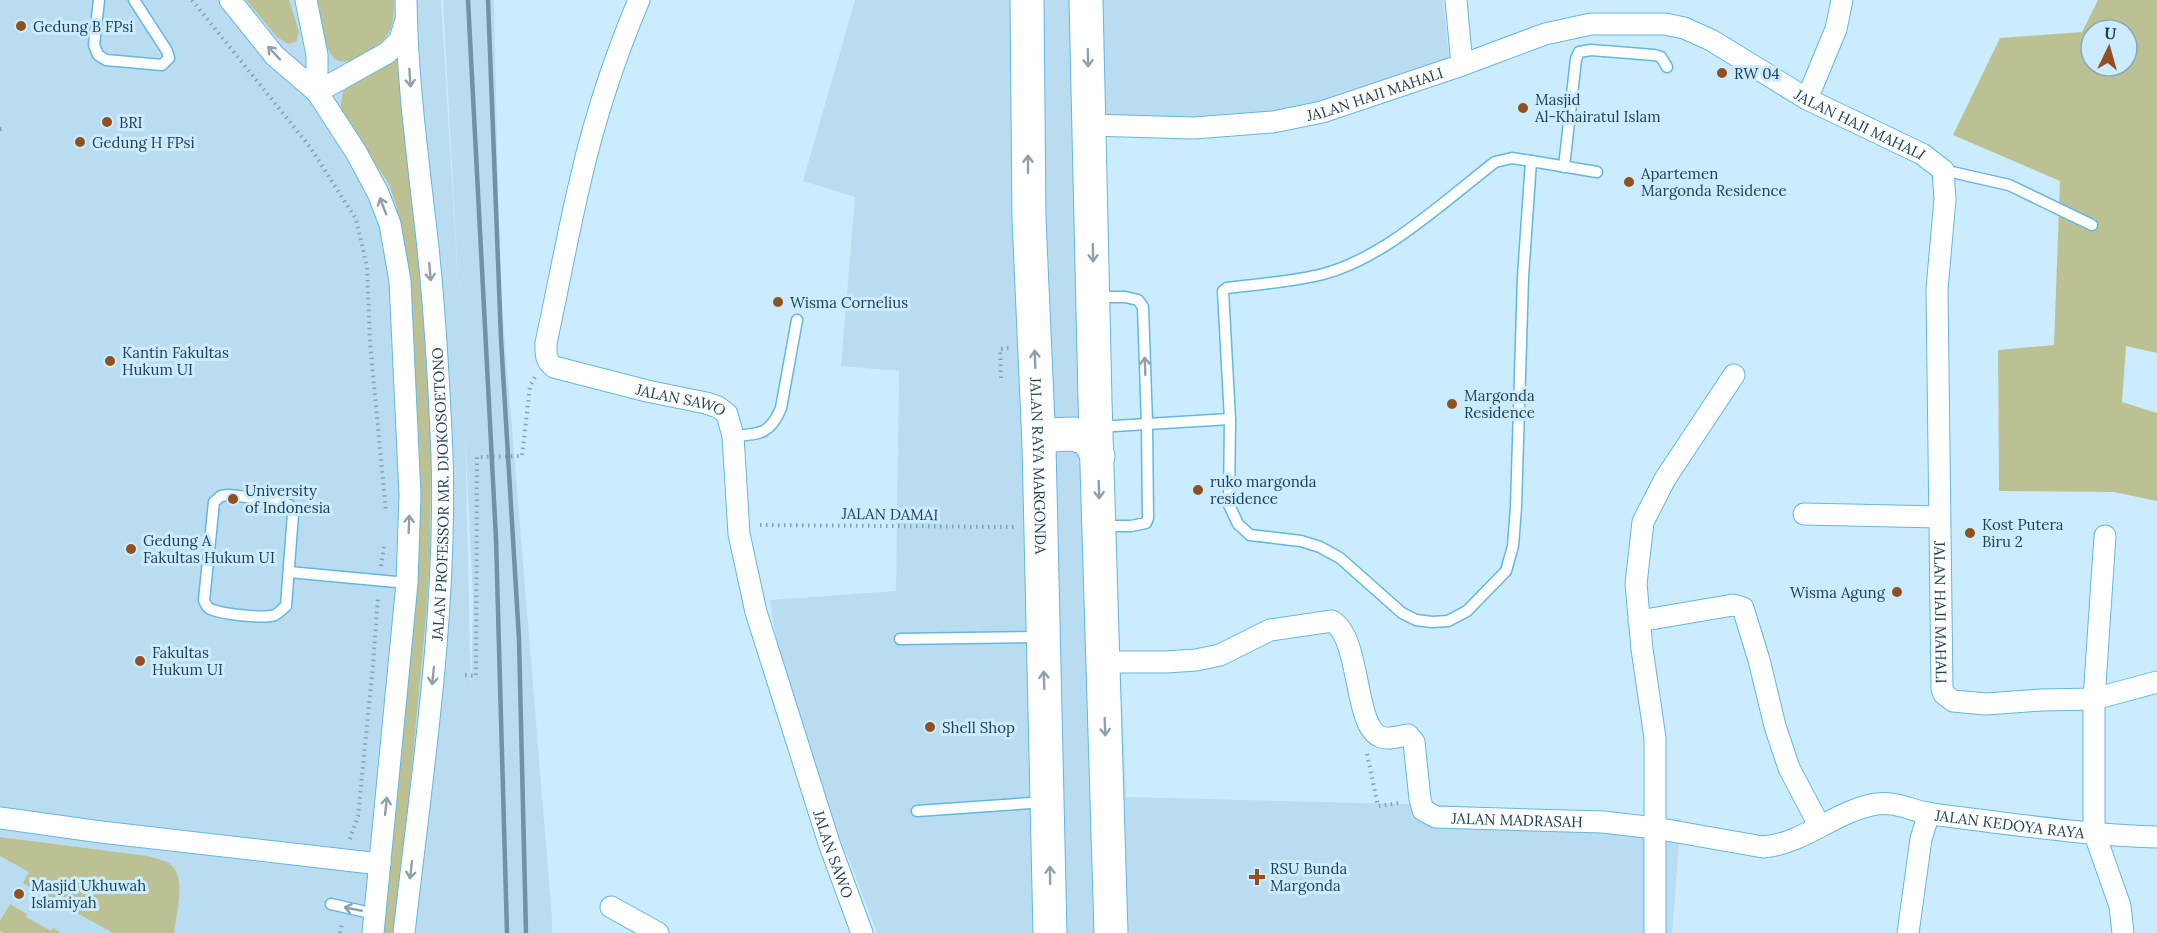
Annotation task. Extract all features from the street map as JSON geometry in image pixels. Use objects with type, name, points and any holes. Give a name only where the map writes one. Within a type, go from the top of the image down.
[{"type":"main road","name":"JALAN RAYA MARGONDA","points":[[1027,0],[1029,219],[1039,445],[1050,933]]},
{"type":"main road","points":[[1086,0],[1111,933]]},
{"type":"main road","points":[[1037,405],[1050,415],[1073,416],[1086,412],[1097,428]]},
{"type":"main road","points":[[1039,445],[1048,435],[1074,434],[1088,439],[1097,428]]},
{"type":"street","name":"JALAN PROFESSOR MR. DJOKOSOETONO","points":[[230,0],[276,56],[317,92],[356,152],[378,193],[390,224],[400,281],[410,495],[407,583],[374,923]]},
{"type":"street","points":[[306,0],[317,55],[317,92],[387,53],[400,40],[406,10]]},
{"type":"street","points":[[554,367],[547,362],[546,343],[581,177],[596,120],[639,0]]},
{"type":"street","points":[[1456,0],[1462,65]]},
{"type":"street","points":[[1807,99],[1836,28],[1842,0]]},
{"type":"street","name":"JALAN PROFESSOR MR. DJOKOSOETONO","points":[[404,933],[434,672],[442,498],[440,403],[427,240],[415,147],[406,10]]},
{"type":"street","name":"JALAN HAJI MAHALI","points":[[1089,124],[1163,128],[1273,122],[1322,112],[1570,27],[1591,24],[1665,24],[1684,28],[1711,40],[1807,99],[1922,154],[1943,171],[1945,199],[1937,289],[1942,689],[1944,694],[1953,701],[1986,704],[2094,699]]},
{"type":"street","name":"JALAN SAWO","points":[[554,367],[706,403],[727,414],[733,436],[739,525],[756,612],[829,843],[862,933]]},
{"type":"street","points":[[1655,933],[1655,738],[1636,584],[1643,522],[1665,479],[1734,375]]},
{"type":"street","points":[[1804,514],[1939,517]]},
{"type":"street","points":[[2094,832],[2094,699],[2105,536]]},
{"type":"street","points":[[1639,621],[1733,605],[1743,608],[1759,660],[1774,726],[1789,768],[1819,825]]},
{"type":"street","points":[[1103,662],[1196,660],[1220,655],[1270,630],[1332,621],[1343,632],[1353,661],[1367,723],[1374,734],[1383,739],[1408,735],[1414,742],[1420,799]]},
{"type":"street","points":[[2094,699],[2157,682]]},
{"type":"street","name":"JALAN MADRASAH","points":[[1420,799],[1423,810],[1436,817],[1603,822],[1655,828],[1763,847],[1793,841],[1819,825],[1877,804],[1890,804],[1929,813]]},
{"type":"street","points":[[1908,933],[1922,839],[1929,813]]},
{"type":"street","name":"JALAN KEDOYA RAYA","points":[[1929,813],[2157,837]]},
{"type":"street","points":[[0,818],[380,864]]},
{"type":"street","name":"JALAN KEDOYA RAYA","points":[[2094,832],[2120,906],[2123,933]]},
{"type":"street","points":[[611,907],[658,933]]},
{"type":"lane","points":[[99,0],[94,45],[98,56],[106,60],[162,65],[169,58],[167,51],[134,0]]},
{"type":"lane","points":[[1564,167],[1576,59],[1579,52],[1591,50],[1654,55],[1661,57],[1667,67]]},
{"type":"lane","points":[[1531,160],[1523,278],[1513,546],[1506,571],[1467,611],[1448,621],[1416,620],[1402,613],[1340,558],[1320,547],[1301,541],[1250,535],[1238,524],[1229,505],[1230,419],[1223,291],[1227,288],[1324,274],[1347,266],[1395,239],[1495,162],[1512,158],[1531,160],[1597,172]]},
{"type":"lane","points":[[1943,171],[2009,185],[2092,225]]},
{"type":"lane","points":[[1094,297],[1125,297],[1138,300],[1143,307],[1147,424],[1148,518],[1146,523],[1131,526],[1100,525]]},
{"type":"lane","points":[[733,436],[759,434],[766,431],[775,421],[781,408],[797,320]]},
{"type":"lane","points":[[1097,428],[1230,419]]},
{"type":"lane","points":[[221,496],[245,496],[277,500],[289,505],[294,524],[289,572],[286,606],[274,615],[225,612],[211,610],[206,606],[204,600],[214,502],[221,496]]},
{"type":"lane","points":[[289,572],[407,583]]},
{"type":"lane","points":[[900,639],[1043,637]]},
{"type":"lane","points":[[917,811],[1048,801]]},
{"type":"lane","points":[[331,904],[346,908],[374,923]]},
{"type":"path","points":[[192,0],[310,147],[356,219],[367,267],[370,343],[386,518]]},
{"type":"path","points":[[465,675],[476,676],[477,457],[522,456],[530,386],[538,373],[554,367]]},
{"type":"path","name":"JALAN DAMAI","points":[[739,525],[1041,528]]},
{"type":"path","points":[[347,860],[350,833],[358,816],[379,581],[386,538]]},
{"type":"path","points":[[1367,753],[1378,806],[1420,799]]},
{"type":"path","points":[[340,933],[346,908]]},
{"type":"shaded area","name":"University of Indonesia","points":[[0,0],[441,0],[460,315],[443,0],[494,0],[500,281],[552,933],[0,933]],"holes":[[[465,433],[473,598],[471,694]]]},
{"type":"shaded area","points":[[855,0],[1443,0],[1450,67],[1308,108],[1245,116],[1170,118],[1099,116],[1126,797],[1442,805],[1681,819],[1672,933],[877,933],[850,862],[788,723],[770,600],[896,591],[899,371],[841,366],[855,197],[803,181]]},
{"type":"green space","points":[[246,0],[289,0],[299,32],[297,41],[288,44],[277,37]]},
{"type":"green space","points":[[316,0],[394,0],[391,28],[382,41],[366,54],[357,59],[340,61],[334,58],[327,47]]},
{"type":"green space","points":[[2098,0],[2157,0],[2157,353],[2126,346],[2122,402],[2157,413],[2157,501],[2114,492],[1999,491],[1998,350],[2054,345],[2060,181],[1953,135],[2000,38],[2079,32],[2079,78],[2139,78],[2139,18],[2089,18]]},
{"type":"green space","points":[[396,59],[400,76],[430,403],[430,556],[396,933],[382,933],[418,554],[420,455],[409,280],[396,205],[389,184],[340,111],[343,91]]},
{"type":"green space","points":[[0,837],[147,856],[170,864],[178,877],[179,886],[174,933],[113,933],[23,883],[29,872],[0,856]]},
{"type":"green space","points":[[10,904],[27,914],[26,917],[51,931],[53,928],[61,933],[4,933],[0,931],[0,921]]},
{"type":"railway","points":[[468,0],[496,539],[507,933]]},
{"type":"railway","points":[[488,0],[501,339],[519,639],[526,933]]},
{"type":"place","name":"Gedung B FPsi","points":[[21,26]]},
{"type":"place","name":"RW 04","points":[[1722,73]]},
{"type":"place","name":"Masjid Al-Khairatul Islam","points":[[1523,108]]},
{"type":"place","name":"BRI","points":[[107,122]]},
{"type":"place","name":"Gedung H FPsi","points":[[80,142]]},
{"type":"place","name":"Apartemen Margonda Residence","points":[[1629,182]]},
{"type":"place","name":"Wisma Cornelius","points":[[778,302]]},
{"type":"place","name":"Kantin Fakultas Hukum UI","points":[[110,361]]},
{"type":"place","name":"Margonda Residence","points":[[1452,404]]},
{"type":"place","name":"ruko margonda residence","points":[[1198,490]]},
{"type":"place","name":"University of Indonesia","points":[[233,499]]},
{"type":"place","name":"Kost Putera Biru 2","points":[[1970,533]]},
{"type":"place","name":"Gedung A Fakultas Hukum UI","points":[[131,549]]},
{"type":"place","name":"Wisma Agung","points":[[1897,592]]},
{"type":"place","name":"Fakultas Hukum UI","points":[[140,661]]},
{"type":"place","name":"Shell Shop","points":[[930,727]]},
{"type":"place","name":"RSU Bunda Margonda","points":[[1257,877]]},
{"type":"place","name":"Masjid Ukhuwah Islamiyah","points":[[19,894]]}]
